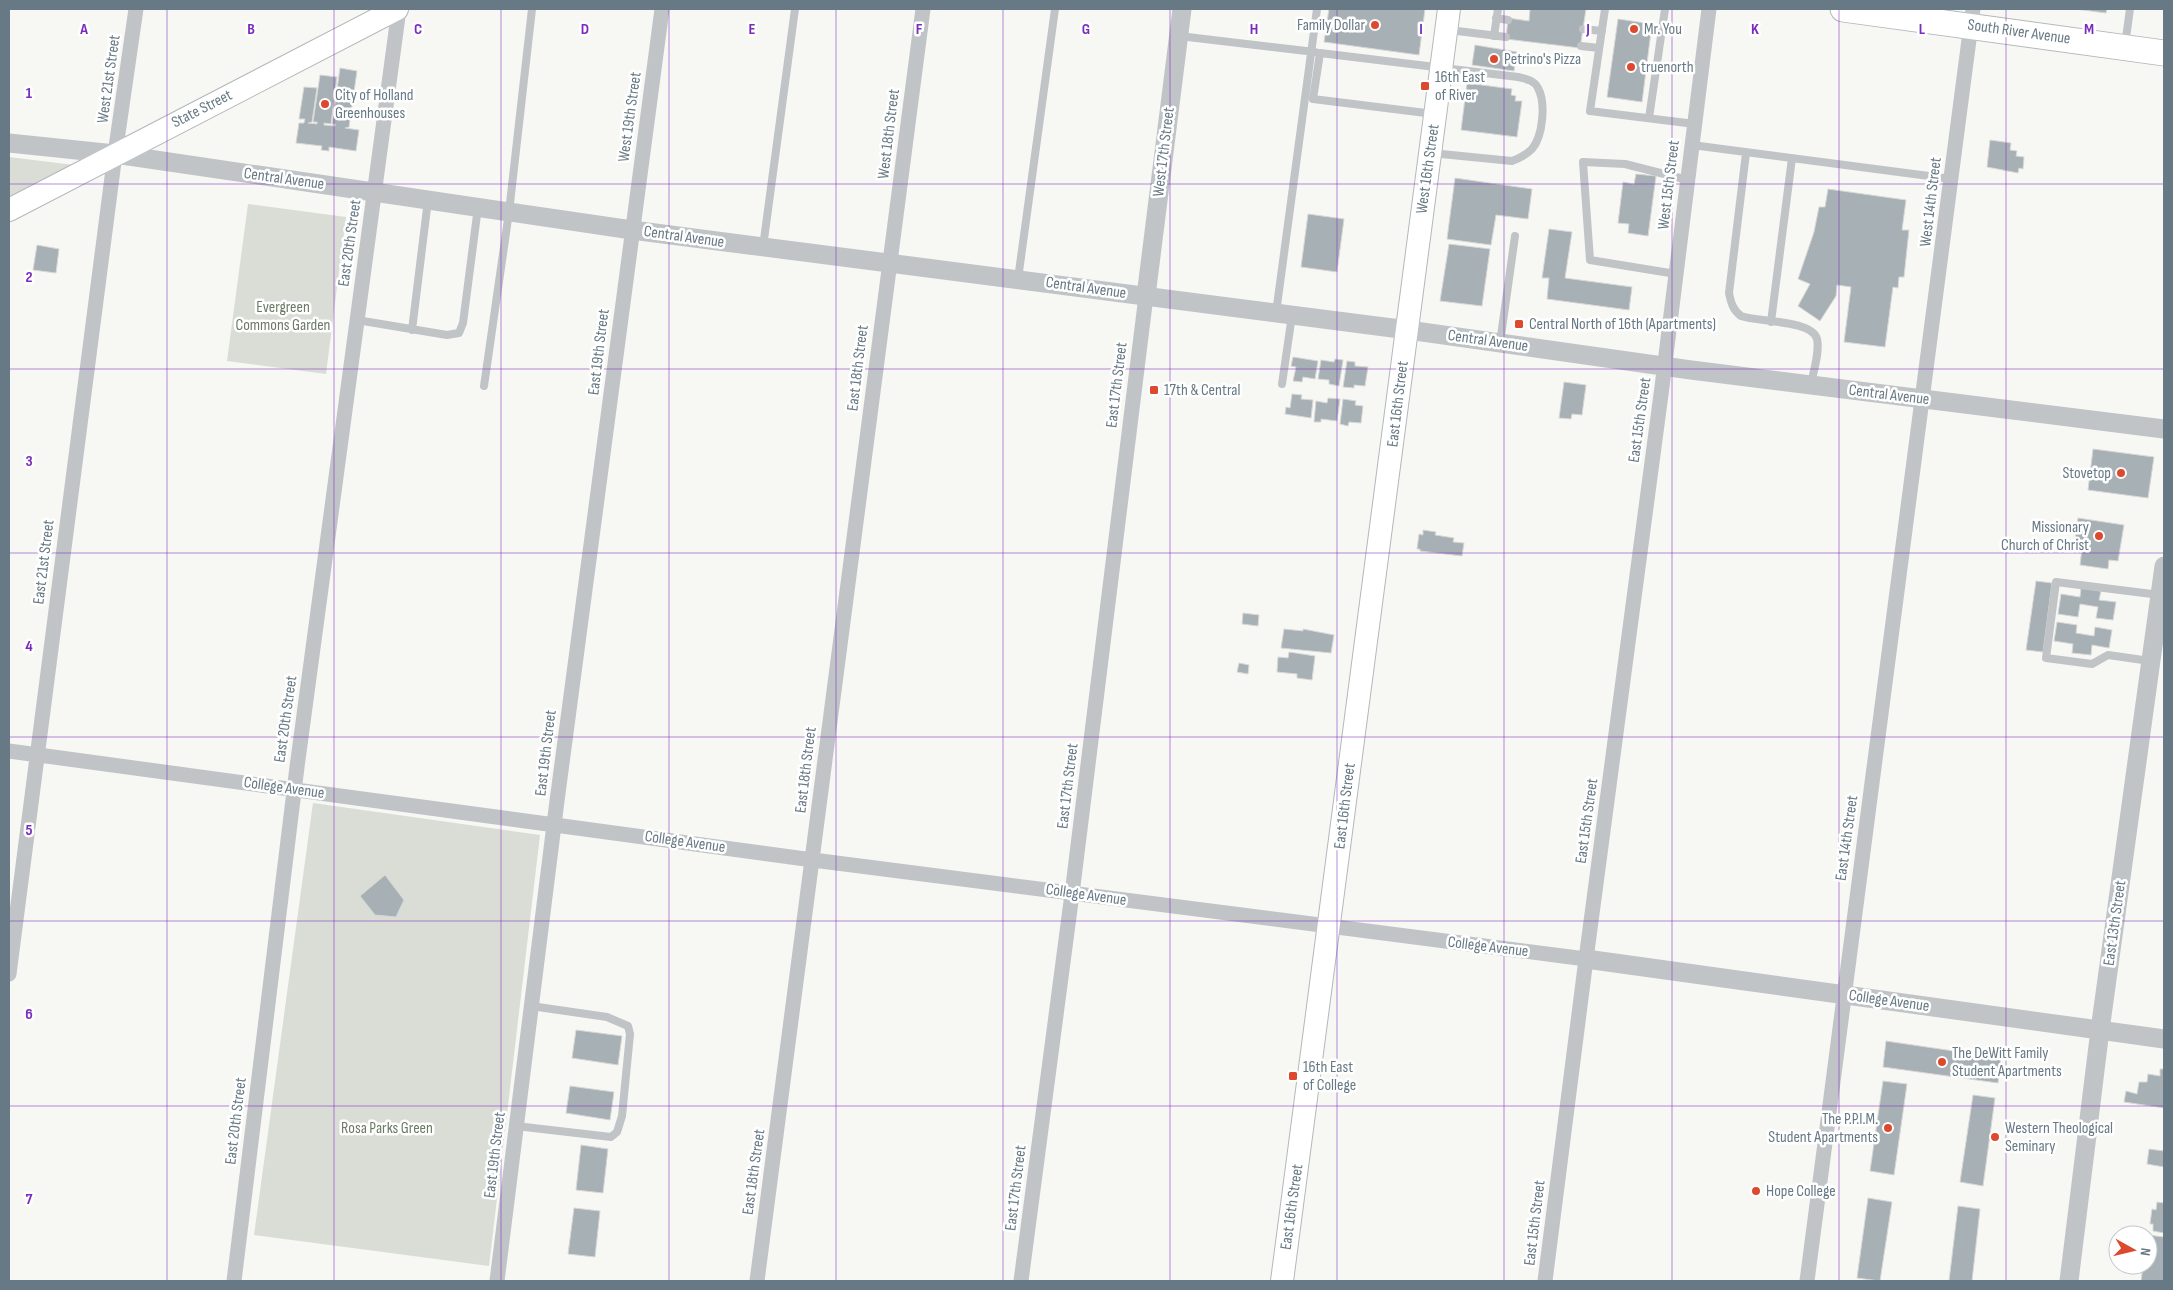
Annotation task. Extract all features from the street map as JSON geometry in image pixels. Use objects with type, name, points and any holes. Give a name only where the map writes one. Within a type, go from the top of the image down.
[{"type":"main road","name":"State Street","points":[[9,210],[398,9]]},
{"type":"main road","name":"South River Avenue","points":[[1843,9],[1972,17],[2164,53]]},
{"type":"main road","name":"West 16th Street","points":[[1408,330],[1448,19]]},
{"type":"main road","name":"East 16th Street","points":[[1282,1281],[1408,330]]},
{"type":"street","name":"West 21st Street","points":[[115,154],[136,9]]},
{"type":"street","name":"East 20th Street","points":[[234,1281],[295,789],[398,9]]},
{"type":"street","name":"West 19th Street","points":[[632,230],[662,9]]},
{"type":"street","name":"West 18th Street","points":[[889,263],[923,9]]},
{"type":"street","name":"West 17th Street","points":[[1146,296],[1182,9]]},
{"type":"street","name":"West 15th Street","points":[[1665,366],[1709,9]]},
{"type":"street","name":"West 14th Street","points":[[1923,400],[1972,17]]},
{"type":"street","name":"Central Avenue","points":[[9,143],[115,154],[632,230],[1408,330],[1923,400],[2164,429]]},
{"type":"street","name":"East 21st Street","points":[[9,974],[115,154]]},
{"type":"street","name":"East 19th Street","points":[[497,1281],[632,230]]},
{"type":"street","name":"East 18th Street","points":[[757,1281],[889,263]]},
{"type":"street","name":"East 17th Street","points":[[1021,1281],[1072,894],[1146,296]]},
{"type":"street","name":"East 15th Street","points":[[1545,1281],[1665,366]]},
{"type":"street","name":"East 14th Street","points":[[1807,1281],[1923,400]]},
{"type":"street","name":"East 13th Street","points":[[2069,1281],[2100,1030],[2164,566]]},
{"type":"street","name":"College Avenue","points":[[9,751],[555,823],[813,860],[1586,960],[2164,1039]]},
{"type":"lane","points":[[484,386],[509,212],[532,9]]},
{"type":"lane","points":[[763,247],[795,9]]},
{"type":"lane","points":[[1018,279],[1055,9]]},
{"type":"lane","points":[[1282,384],[1284,314],[1317,9]]},
{"type":"lane","points":[[1494,36],[1498,9]]},
{"type":"lane","points":[[1604,9],[1590,111],[1695,124]]},
{"type":"lane","points":[[1649,118],[1665,9]]},
{"type":"lane","points":[[2125,47],[2130,9]]},
{"type":"lane","points":[[1496,18],[1508,20]]},
{"type":"lane","points":[[1448,19],[1494,36],[1506,37]]},
{"type":"lane","points":[[1583,29],[1602,31]]},
{"type":"lane","points":[[1179,36],[1530,80],[1538,86],[1542,99],[1542,118],[1534,148],[1524,156],[1512,161],[1430,153]]},
{"type":"lane","points":[[1581,46],[1599,48]]},
{"type":"lane","points":[[1320,53],[1313,99],[1436,114]]},
{"type":"lane","points":[[1692,145],[1952,179]]},
{"type":"lane","points":[[1746,153],[1729,293],[1731,303],[1735,311],[1741,316],[1804,327],[1812,331],[1816,337],[1817,344],[1811,385]]},
{"type":"lane","points":[[1771,322],[1792,158]]},
{"type":"lane","points":[[1676,274],[1590,260],[1583,162],[1625,164],[1688,180]]},
{"type":"lane","points":[[412,330],[428,200]]},
{"type":"lane","points":[[357,320],[447,335],[458,332],[463,323],[478,207]]},
{"type":"lane","points":[[1500,343],[1515,236]]},
{"type":"lane","points":[[2151,661],[2108,655],[2092,664],[2046,658],[2056,582],[2160,595]]},
{"type":"lane","points":[[516,1126],[611,1136],[617,1132],[622,1116],[630,1034],[628,1026],[608,1017],[532,1006]]},
{"type":"green space","points":[[9,157],[74,165],[9,198]]},
{"type":"green space","name":"Evergreen Commons Garden","points":[[248,204],[346,217],[326,374],[227,361]]},
{"type":"green space","name":"Rosa Parks Green","points":[[313,803],[540,835],[489,1266],[254,1235]]},
{"type":"building","name":"Family Dollar","points":[[1329,9],[1425,9],[1419,55],[1324,42]]},
{"type":"building","points":[[1530,9],[1586,9],[1580,48],[1506,39],[1508,18],[1529,21]]},
{"type":"building","points":[[2075,9],[2107,9],[2106,13]]},
{"type":"building","points":[[1618,19],[1652,24],[1642,102],[1607,97]]},
{"type":"building","name":"Petrino's Pizza","points":[[1475,45],[1517,52],[1514,71],[1472,65]]},
{"type":"building","name":"City of Holland Greenhouses","points":[[340,68],[357,71],[349,127],[345,128],[359,130],[356,151],[329,147],[329,151],[321,150],[322,146],[296,143],[299,123],[304,123],[305,119],[299,119],[304,87],[317,88],[312,122],[308,123],[317,124],[317,122],[313,122],[320,75],[337,77],[331,124],[324,123],[324,125],[335,126],[335,124],[332,124]]},
{"type":"building","points":[[1467,83],[1512,89],[1511,95],[1516,96],[1515,101],[1522,101],[1517,137],[1461,130]]},
{"type":"building","points":[[1990,140],[2011,143],[2010,150],[2017,151],[2016,156],[2024,157],[2023,169],[2019,168],[2018,173],[1987,167]]},
{"type":"building","points":[[1636,174],[1656,176],[1648,236],[1628,233],[1629,224],[1618,223],[1623,182],[1634,184]]},
{"type":"building","points":[[1455,178],[1532,189],[1528,219],[1496,215],[1491,245],[1447,239]]},
{"type":"building","points":[[1828,189],[1906,200],[1902,230],[1909,230],[1904,277],[1899,277],[1898,288],[1893,287],[1885,347],[1844,342],[1851,287],[1837,285],[1836,296],[1820,321],[1798,306],[1810,284],[1798,279],[1814,232],[1819,207],[1825,207]]},
{"type":"building","points":[[1308,214],[1344,219],[1337,272],[1301,267]]},
{"type":"building","points":[[1549,229],[1572,232],[1565,278],[1632,287],[1629,310],[1547,299],[1549,278],[1542,278]]},
{"type":"building","points":[[1449,244],[1490,249],[1482,306],[1440,301]]},
{"type":"building","points":[[37,245],[59,249],[56,273],[33,270]]},
{"type":"building","points":[[1293,357],[1318,361],[1315,379],[1303,377],[1302,382],[1293,381],[1296,367],[1291,366]]},
{"type":"building","points":[[1335,359],[1343,360],[1339,386],[1329,384],[1329,380],[1318,379],[1321,360],[1334,362]]},
{"type":"building","points":[[1347,361],[1355,362],[1355,366],[1368,367],[1365,386],[1343,387]]},
{"type":"building","points":[[1564,382],[1586,385],[1582,415],[1572,414],[1571,419],[1559,418]]},
{"type":"building","points":[[1292,394],[1302,395],[1301,399],[1313,400],[1311,418],[1285,414],[1286,407],[1290,408]]},
{"type":"building","points":[[1328,398],[1340,399],[1337,421],[1321,419],[1321,422],[1314,422],[1316,401],[1327,403]]},
{"type":"building","points":[[1343,399],[1356,401],[1355,405],[1363,406],[1361,423],[1349,422],[1348,426],[1340,424]]},
{"type":"building","name":"Stovetop","points":[[2093,449],[2154,457],[2148,498],[2088,490]]},
{"type":"building","name":"Missionary Church of Christ","points":[[2078,518],[2124,525],[2118,561],[2109,560],[2108,569],[2080,565],[2082,548],[2074,547]]},
{"type":"building","points":[[1423,530],[1436,532],[1435,535],[1454,538],[1453,542],[1464,543],[1462,556],[1420,551],[1420,549],[1417,549],[1419,534],[1423,535]]},
{"type":"building","points":[[2036,581],[2052,583],[2043,652],[2026,650]]},
{"type":"building","points":[[2081,588],[2101,591],[2099,600],[2116,602],[2113,620],[2096,618],[2098,607],[2080,604],[2078,617],[2058,614],[2061,594],[2080,597]]},
{"type":"building","points":[[1243,613],[1259,615],[1258,626],[1242,624]]},
{"type":"building","points":[[2057,622],[2077,625],[2076,633],[2094,636],[2095,627],[2112,630],[2109,648],[2092,645],[2091,655],[2072,653],[2073,644],[2054,641]]},
{"type":"building","points":[[1284,629],[1303,631],[1303,629],[1334,635],[1331,653],[1281,648]]},
{"type":"building","points":[[1289,652],[1315,656],[1312,680],[1297,678],[1297,674],[1277,672],[1278,657],[1288,658]]},
{"type":"building","points":[[1239,663],[1249,665],[1248,674],[1237,672]]},
{"type":"building","points":[[385,875],[404,900],[396,917],[375,915],[360,896]]},
{"type":"building","points":[[576,1030],[622,1036],[618,1065],[572,1058]]},
{"type":"building","name":"The DeWitt Family Student Apartments","points":[[1886,1041],[2001,1058],[1998,1083],[1883,1067]]},
{"type":"building","points":[[2160,1069],[2164,1069],[2164,1108],[2124,1102],[2126,1091],[2137,1094],[2139,1082],[2147,1082],[2148,1074],[2160,1076]]},
{"type":"building","name":"The P.P.I.M. Student Apartments","points":[[1883,1081],[1907,1084],[1894,1175],[1870,1171]]},
{"type":"building","points":[[570,1086],[614,1092],[610,1120],[566,1113]]},
{"type":"building","points":[[1973,1095],[1995,1098],[1983,1186],[1960,1182]]},
{"type":"building","points":[[581,1145],[608,1149],[603,1193],[576,1190]]},
{"type":"building","name":"Western Theological Seminary","points":[[2149,1149],[2164,1151],[2164,1167],[2147,1164]]},
{"type":"building","points":[[1868,1198],[1892,1202],[1880,1281],[1857,1278]]},
{"type":"building","points":[[2157,1202],[2164,1203],[2164,1233],[2158,1232],[2158,1225],[2150,1224],[2152,1209],[2156,1210]]},
{"type":"building","points":[[1958,1206],[1980,1209],[1972,1281],[1949,1281]]},
{"type":"building","points":[[574,1208],[600,1211],[595,1257],[568,1254]]},
{"type":"building","points":[[2158,1236],[2164,1237],[2164,1281],[2141,1281],[2142,1275],[2158,1275]]},
{"type":"place","name":"Family Dollar","points":[[1375,25]]},
{"type":"place","name":"Mr. You","points":[[1634,29]]},
{"type":"place","name":"Petrino's Pizza","points":[[1494,59]]},
{"type":"place","name":"truenorth","points":[[1631,67]]},
{"type":"place","name":"16th East of River","points":[[1425,86]]},
{"type":"place","name":"City of Holland Greenhouses","points":[[325,104]]},
{"type":"place","name":"Central North of 16th (Apartments)","points":[[1519,324]]},
{"type":"place","name":"17th & Central","points":[[1154,390]]},
{"type":"place","name":"Stovetop","points":[[2121,473]]},
{"type":"place","name":"Missionary Church of Christ","points":[[2099,536]]},
{"type":"place","name":"The DeWitt Family Student Apartments","points":[[1942,1062]]},
{"type":"place","name":"16th East of College","points":[[1293,1076]]},
{"type":"place","name":"The P.P.I.M. Student Apartments","points":[[1888,1128]]},
{"type":"place","name":"Western Theological Seminary","points":[[1995,1137]]},
{"type":"place","name":"Hope College","points":[[1756,1191]]}]
